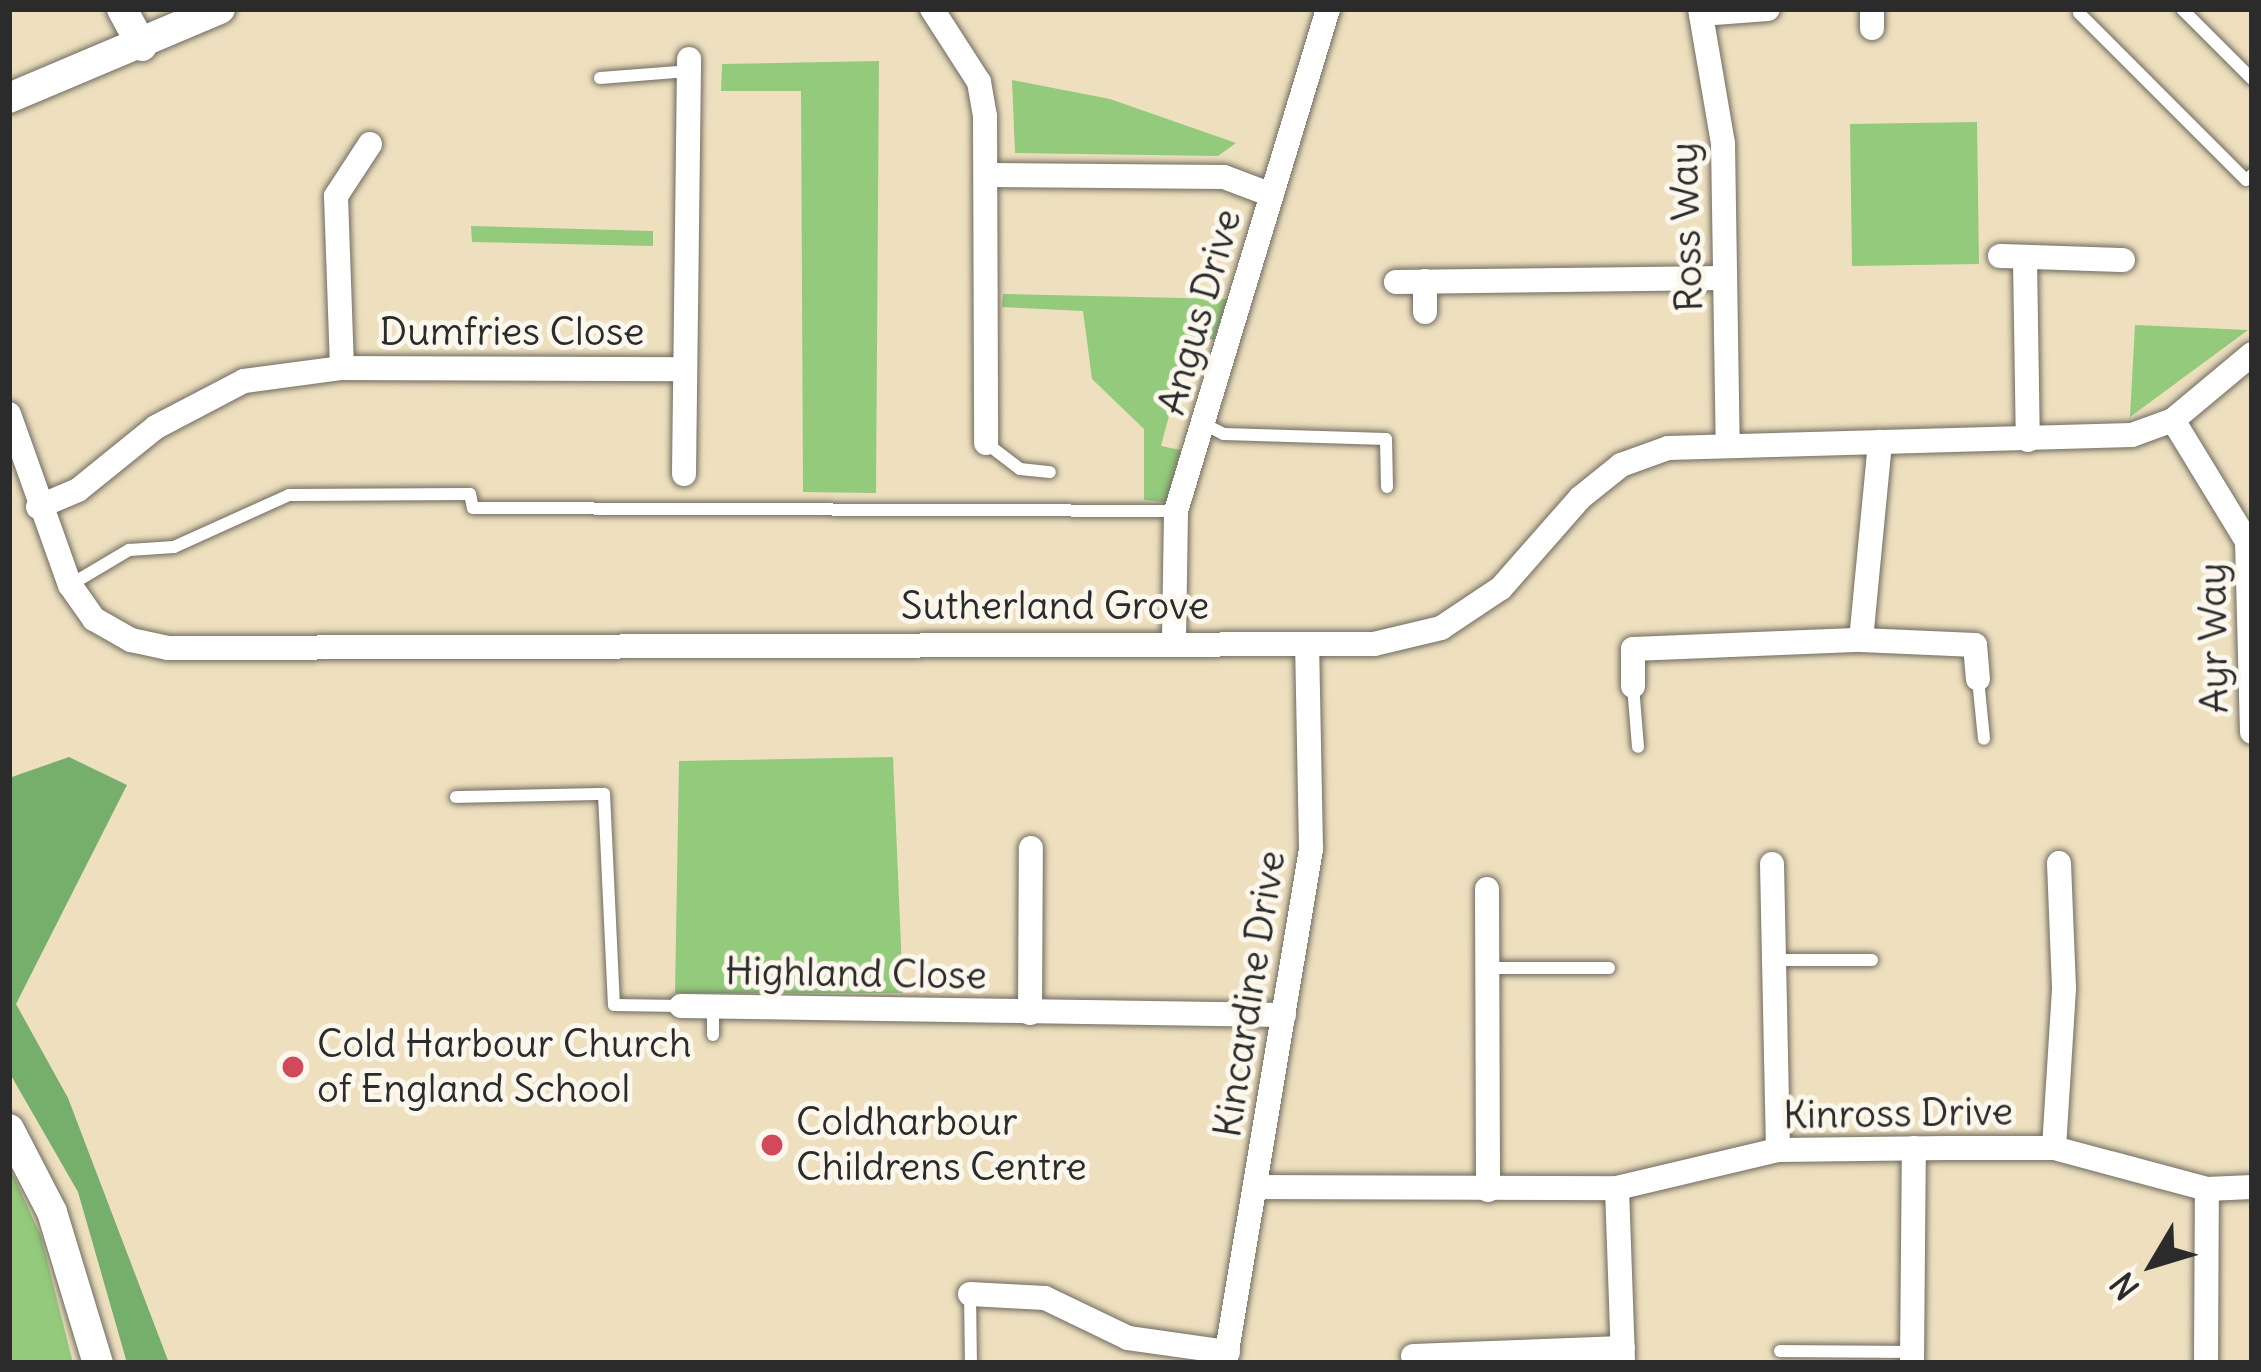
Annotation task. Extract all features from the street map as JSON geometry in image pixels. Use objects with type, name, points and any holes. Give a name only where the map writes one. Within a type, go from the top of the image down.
[{"type":"street","points":[[122,9],[142,46]]},
{"type":"street","points":[[9,98],[142,46],[220,9]]},
{"type":"street","points":[[932,9],[979,82],[989,175],[986,443]]},
{"type":"street","name":"Angus Drive","points":[[1174,638],[1176,511],[1206,425],[1328,9]]},
{"type":"street","points":[[1700,11],[1768,9]]},
{"type":"street","name":"Ross Way","points":[[1700,11],[1724,143],[1728,445]]},
{"type":"street","name":"Dumfries Close","points":[[684,474],[689,65]]},
{"type":"street","name":"Dumfries Close","points":[[342,368],[337,196],[370,144]]},
{"type":"street","points":[[989,175],[1224,177],[1272,194]]},
{"type":"street","points":[[2028,440],[2013,258],[2123,260]]},
{"type":"street","points":[[1396,282],[1724,278]]},
{"type":"street","points":[[1425,281],[1425,312]]},
{"type":"street","points":[[2173,420],[2252,354]]},
{"type":"street","name":"Dumfries Close","points":[[38,507],[78,490],[156,427],[244,381],[342,368],[682,369]]},
{"type":"street","name":"Sutherland Grove","points":[[9,414],[38,507],[70,584],[94,619],[130,640],[168,648],[1174,638],[1373,644],[1441,628],[1501,588],[1580,497],[1621,466],[1668,448],[2132,436],[2173,420]]},
{"type":"street","name":"Ayr Way","points":[[2173,420],[2247,541],[2252,732]]},
{"type":"street","points":[[1861,640],[1880,442]]},
{"type":"street","points":[[1633,686],[1633,649],[1861,640],[1975,645],[1978,679]]},
{"type":"street","name":"Kincardine Drive","points":[[970,1294],[1045,1298],[1128,1338],[1227,1358],[1311,849],[1307,645]]},
{"type":"street","name":"Highland Close","points":[[1030,1013],[1031,848]]},
{"type":"street","points":[[2054,1148],[2065,988],[2059,863]]},
{"type":"street","points":[[1772,864],[1778,1150]]},
{"type":"street","points":[[1487,889],[1487,1190]]},
{"type":"street","name":"Highland Close","points":[[681,1006],[1284,1015]]},
{"type":"street","points":[[9,1129],[52,1212],[98,1363]]},
{"type":"street","points":[[1912,1357],[1914,1148]]},
{"type":"street","name":"Kinross Drive","points":[[1257,1187],[1616,1188],[1778,1150],[1914,1148],[2054,1148],[2207,1189],[2252,1187]]},
{"type":"street","points":[[1413,1356],[1623,1356],[1616,1188]]},
{"type":"street","points":[[2206,1363],[2207,1189]]},
{"type":"lane","points":[[2182,9],[2252,79]]},
{"type":"lane","points":[[2079,13],[2246,180],[2252,175]]},
{"type":"lane","points":[[600,78],[689,65]]},
{"type":"lane","points":[[1206,425],[1224,434],[1386,439],[1387,487]]},
{"type":"lane","points":[[986,443],[1020,469],[1050,472]]},
{"type":"lane","points":[[70,584],[129,550],[174,547],[289,495],[470,494],[473,508],[1176,511]]},
{"type":"lane","points":[[1978,679],[1984,739]]},
{"type":"lane","points":[[1633,686],[1638,747]]},
{"type":"lane","points":[[456,797],[604,794],[614,1005],[681,1006]]},
{"type":"lane","points":[[1772,960],[1872,960]]},
{"type":"lane","points":[[1488,968],[1609,968]]},
{"type":"lane","points":[[712,1035],[713,1007]]},
{"type":"lane","name":"Kincardine Drive","points":[[970,1294],[971,1363]]},
{"type":"lane","points":[[1780,1351],[1912,1357]]},
{"type":"green space","points":[[879,61],[876,493],[803,492],[801,91],[721,91],[722,64]]},
{"type":"green space","points":[[1012,80],[1110,99],[1236,143],[1218,156],[1015,153]]},
{"type":"green space","points":[[1977,122],[1979,264],[1852,266],[1850,124]]},
{"type":"green space","points":[[471,226],[653,231],[653,246],[472,242]]},
{"type":"green space","points":[[1003,294],[1227,299],[1214,340],[1190,336],[1161,446],[1181,450],[1166,502],[1144,500],[1144,429],[1092,379],[1083,311],[1002,307]]},
{"type":"green space","points":[[2135,325],[2248,330],[2130,417]]},
{"type":"green space","points":[[69,757],[127,785],[16,1004],[68,1098],[169,1363],[127,1363],[78,1192],[9,1072],[9,778]]},
{"type":"green space","points":[[893,757],[903,993],[675,993],[679,761]]},
{"type":"green space","points":[[9,1166],[41,1236],[73,1363],[9,1363]]},
{"type":"place","name":"Cold Harbour Church of England School","points":[[293,1067]]},
{"type":"place","name":"Coldharbour Childrens Centre","points":[[772,1145]]}]
